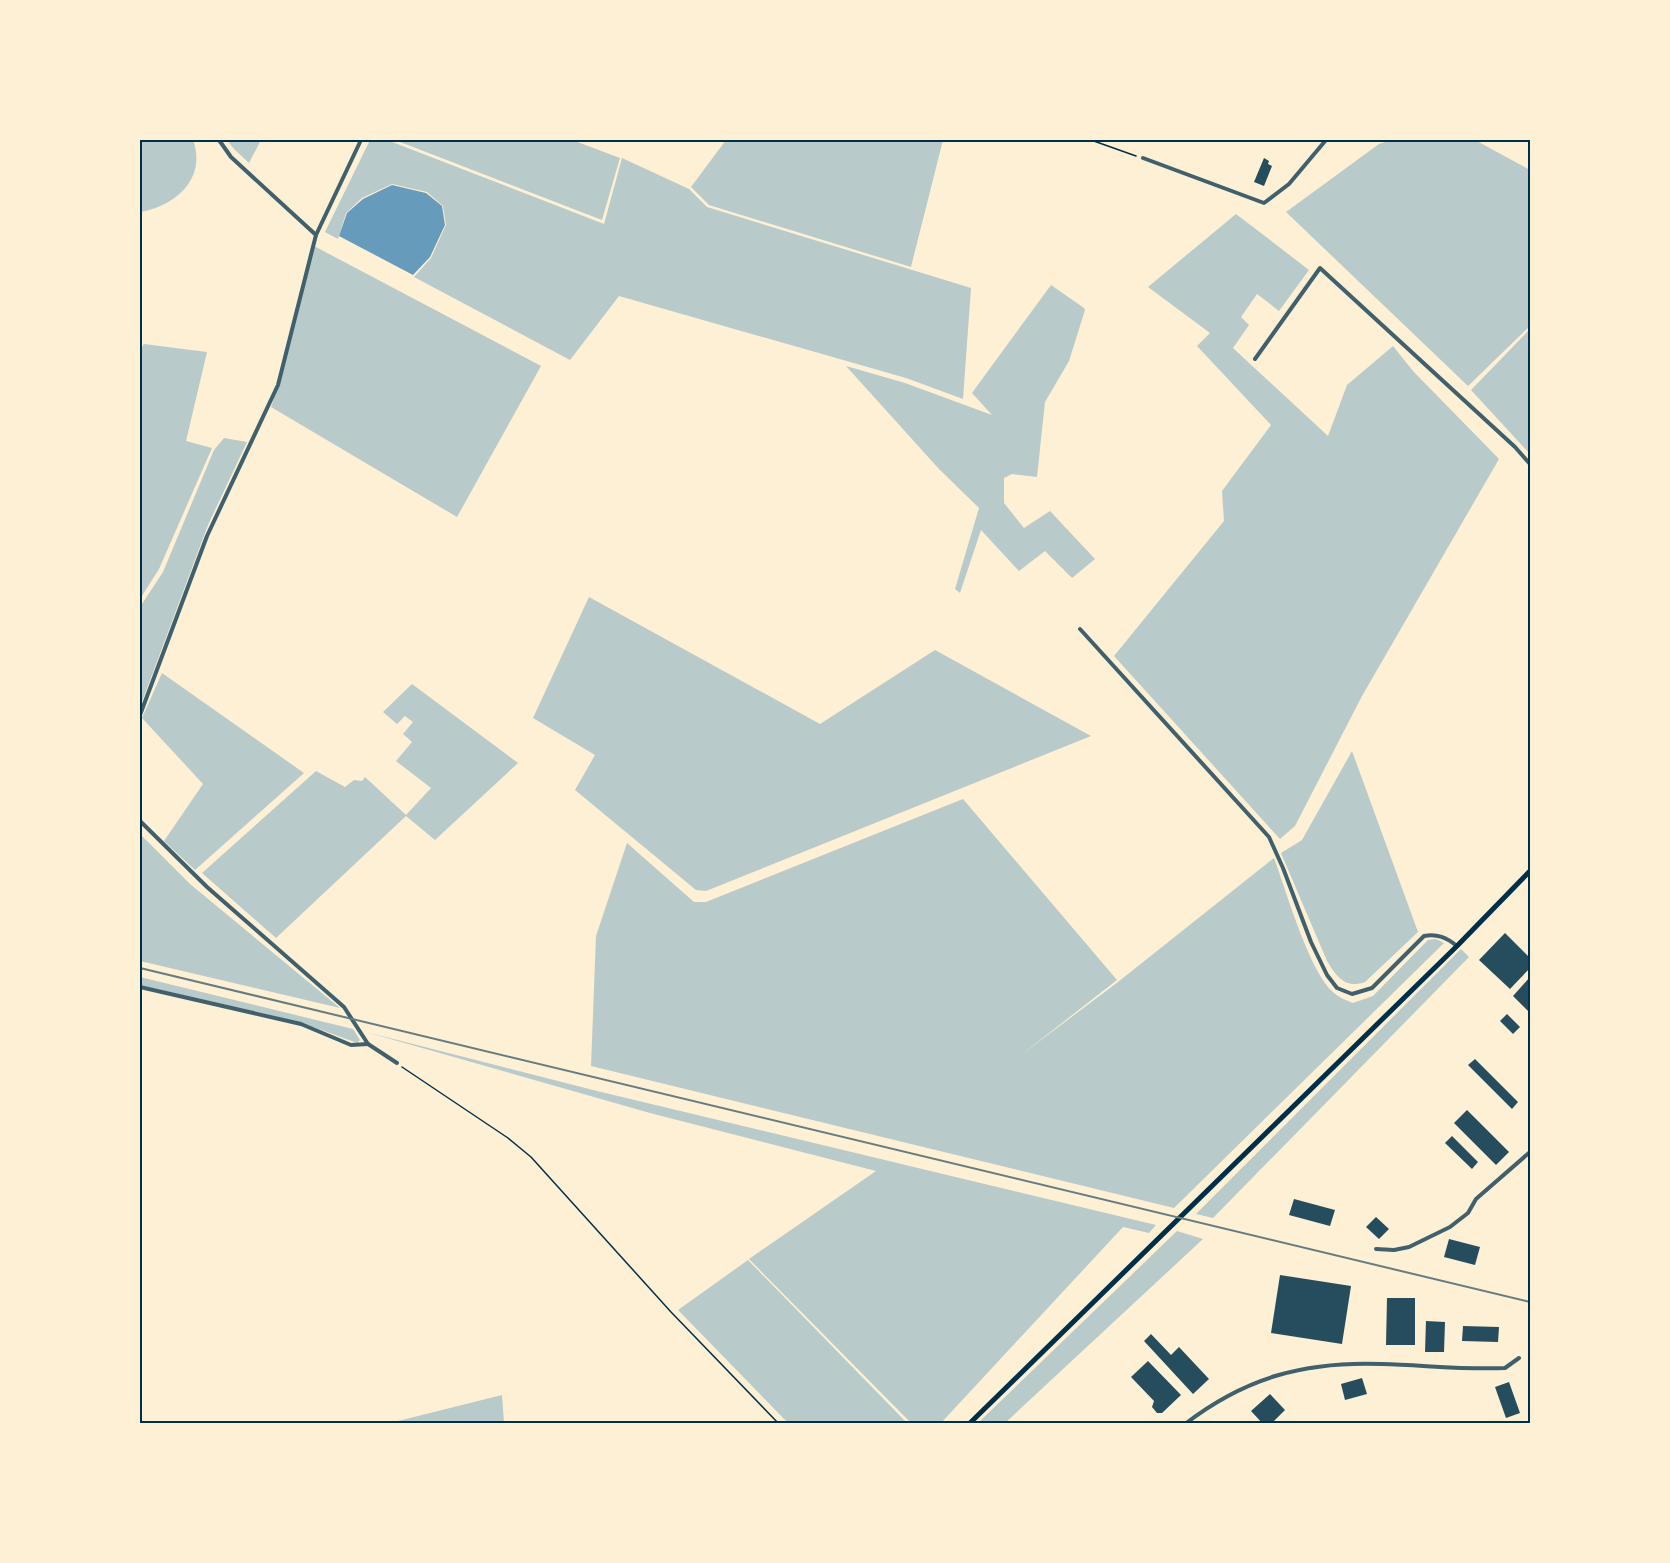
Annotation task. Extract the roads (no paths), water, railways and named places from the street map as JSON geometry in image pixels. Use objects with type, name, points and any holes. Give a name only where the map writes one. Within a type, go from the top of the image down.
[{"type":"main road","points":[[969,1424],[1457,946],[1530,871]]},
{"type":"street","points":[[219,140],[231,157],[316,235]]},
{"type":"street","points":[[140,715],[207,536],[278,385],[316,235],[361,140]]},
{"type":"street","points":[[1143,158],[1264,203],[1289,184],[1326,140]]},
{"type":"street","points":[[1255,359],[1320,268],[1515,447],[1530,464]]},
{"type":"street","points":[[1080,629],[1269,837],[1311,942],[1327,975],[1337,988],[1352,994],[1372,988],[1424,936],[1439,935],[1457,946]]},
{"type":"street","points":[[140,821],[207,887],[344,1007],[368,1044],[397,1063]]},
{"type":"street","points":[[140,987],[301,1024],[351,1045],[368,1044]]},
{"type":"street","points":[[1376,1249],[1394,1250],[1409,1246],[1450,1227],[1468,1213],[1476,1199],[1530,1152]]},
{"type":"street","points":[[1185,1424],[1200,1412],[1239,1390],[1275,1374],[1299,1369],[1324,1365],[1380,1363],[1485,1369],[1505,1368],[1519,1358]]},
{"type":"water","points":[[392,185],[426,193],[442,206],[445,225],[430,257],[413,275],[339,236],[347,213],[363,199]]},
{"type":"railway","points":[[140,968],[1530,1302]]}]
